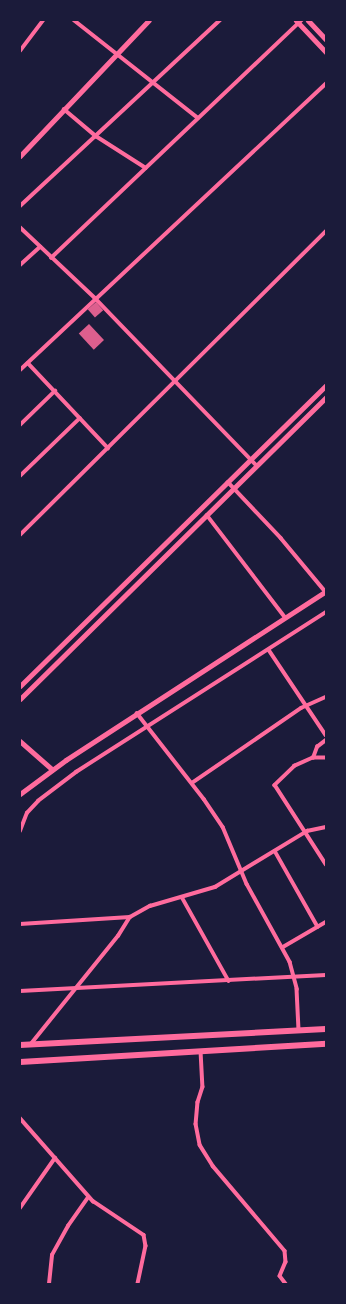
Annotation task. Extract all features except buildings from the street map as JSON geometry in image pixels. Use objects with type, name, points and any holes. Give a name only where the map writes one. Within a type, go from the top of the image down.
[{"type":"highway","points":[[20,1045],[326,1029]]},
{"type":"highway","points":[[20,1062],[326,1044]]},
{"type":"main road","points":[[20,686],[326,385]]},
{"type":"main road","points":[[20,699],[326,398]]},
{"type":"street","points":[[20,51],[43,20]]},
{"type":"street","points":[[20,156],[116,53],[149,20]]},
{"type":"street","points":[[20,206],[220,20]]},
{"type":"street","points":[[308,20],[326,39]]},
{"type":"street","points":[[75,21],[152,84],[198,118]]},
{"type":"street","points":[[51,258],[299,21],[326,52]]},
{"type":"street","points":[[20,370],[95,298],[326,84]]},
{"type":"street","points":[[64,109],[96,136],[146,168]]},
{"type":"street","points":[[20,227],[51,258],[95,298],[174,382],[257,466]]},
{"type":"street","points":[[20,535],[326,231]]},
{"type":"street","points":[[20,265],[40,247]]},
{"type":"street","points":[[28,363],[108,448]]},
{"type":"street","points":[[20,425],[55,391]]},
{"type":"street","points":[[20,476],[80,418]]},
{"type":"street","points":[[20,794],[52,769],[136,713],[326,591],[281,538],[228,482]]},
{"type":"street","points":[[207,515],[285,617]]},
{"type":"street","points":[[20,831],[28,813],[44,796],[108,750],[148,727],[326,612]]},
{"type":"street","points":[[269,650],[308,705],[326,735]]},
{"type":"street","points":[[192,783],[308,705],[326,697]]},
{"type":"street","points":[[136,713],[216,815],[241,872],[283,947],[295,977],[299,1030]]},
{"type":"street","points":[[20,740],[52,769]]},
{"type":"street","points":[[313,758],[317,747],[326,740]]},
{"type":"street","points":[[326,758],[313,758],[295,766],[275,785],[307,831],[326,864]]},
{"type":"street","points":[[20,924],[130,917],[150,906],[182,898],[215,887],[307,831],[326,826]]},
{"type":"street","points":[[275,851],[318,926]]},
{"type":"street","points":[[182,898],[229,981]]},
{"type":"street","points":[[30,1045],[118,936],[130,917]]},
{"type":"street","points":[[283,947],[326,922]]},
{"type":"street","points":[[20,991],[326,975]]},
{"type":"street","points":[[201,1051],[204,1087],[198,1102],[196,1124],[200,1145],[217,1172],[286,1251],[286,1262],[280,1276],[286,1284]]},
{"type":"street","points":[[20,1118],[88,1196],[144,1235],[146,1246],[138,1284]]},
{"type":"street","points":[[20,1208],[55,1158]]},
{"type":"street","points":[[50,1284],[52,1255],[68,1226],[88,1196]]}]
